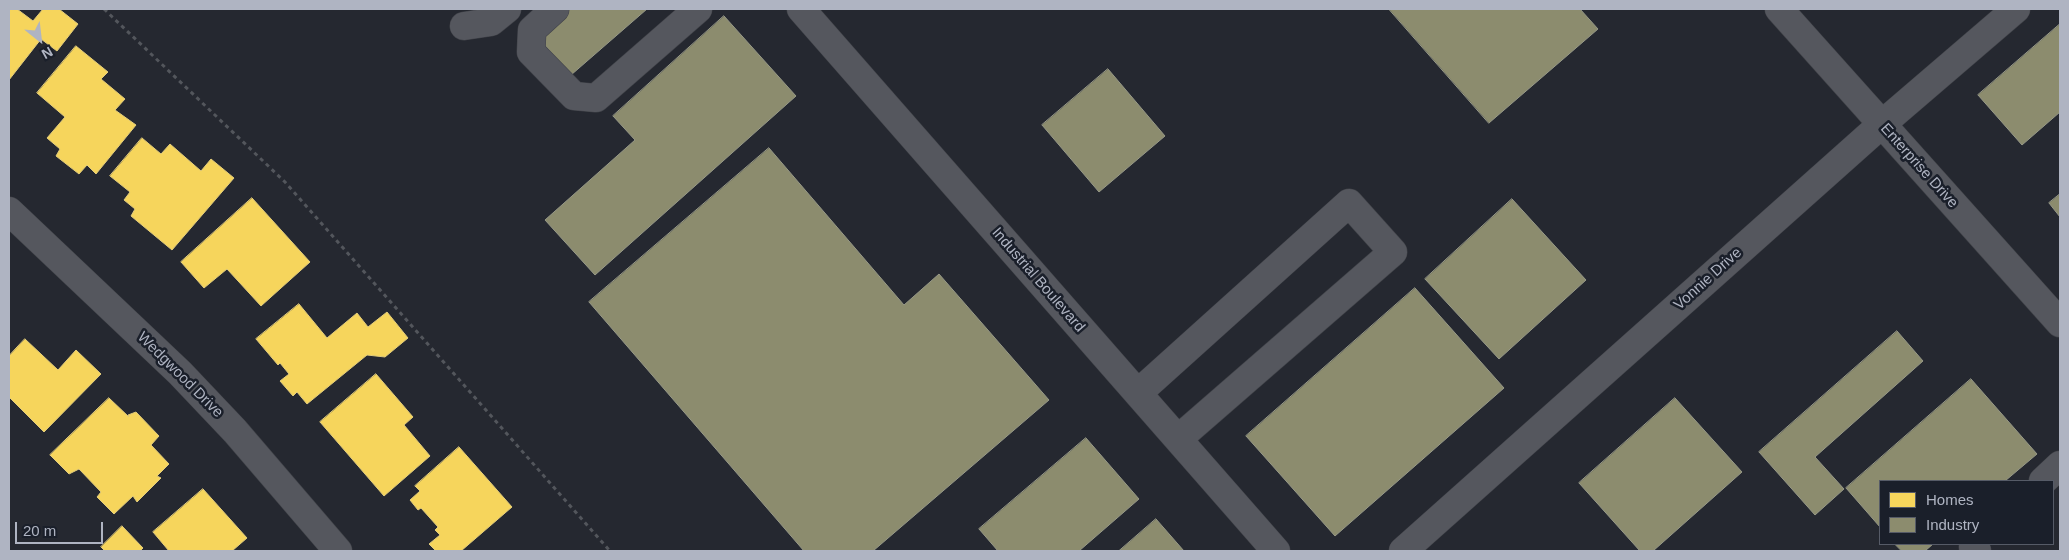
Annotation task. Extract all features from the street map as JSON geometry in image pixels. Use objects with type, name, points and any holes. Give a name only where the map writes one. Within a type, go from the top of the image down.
[{"type":"street","points":[[464,26],[491,22],[507,9]]},
{"type":"street","points":[[555,9],[532,30],[531,52],[574,96],[596,98],[698,9]]},
{"type":"street","name":"Industrial Boulevard","points":[[800,9],[1276,551]]},
{"type":"street","name":"Enterprise Drive","points":[[1779,9],[2060,323]]},
{"type":"street","name":"Vonnie Drive","points":[[1403,551],[1882,124],[2016,9]]},
{"type":"street","points":[[1138,393],[1349,203],[1393,252],[1178,439]]},
{"type":"street","name":"Wedgwood Drive","points":[[9,211],[180,373],[235,431],[338,551]]},
{"type":"street","points":[[2044,480],[2060,465]]},
{"type":"path","points":[[104,9],[285,182],[610,551]]},
{"type":"building: Homes","points":[[9,9],[17,9],[33,21],[43,9],[59,9],[78,24],[57,51],[41,39],[9,80]]},
{"type":"building: Homes","points":[[76,46],[108,72],[101,79],[125,99],[115,110],[136,125],[96,174],[87,165],[79,174],[56,156],[60,149],[47,138],[65,117],[37,93]]},
{"type":"building: Homes","points":[[142,138],[161,154],[170,144],[201,171],[211,159],[234,178],[172,250],[131,216],[135,209],[124,200],[130,192],[110,176]]},
{"type":"building: Homes","points":[[252,198],[310,262],[261,306],[227,269],[204,288],[181,262]]},
{"type":"building: Homes","points":[[299,304],[327,338],[357,313],[368,327],[387,312],[408,338],[385,357],[367,355],[307,404],[297,392],[293,396],[280,381],[289,374],[280,363],[278,365],[256,339]]},
{"type":"building: Homes","points":[[25,339],[58,370],[76,350],[101,374],[44,432],[9,397],[9,356]]},
{"type":"building: Homes","points":[[376,374],[413,417],[404,425],[430,456],[384,496],[320,422]]},
{"type":"building: Homes","points":[[109,398],[129,417],[128,415],[136,412],[159,436],[151,445],[169,464],[157,476],[161,478],[137,502],[133,496],[114,514],[97,497],[101,492],[79,469],[69,474],[50,455]]},
{"type":"building: Homes","points":[[459,447],[512,507],[461,551],[436,551],[429,544],[440,535],[435,530],[438,527],[421,508],[418,510],[410,500],[420,491],[415,486]]},
{"type":"building: Homes","points":[[203,489],[247,538],[232,551],[169,551],[153,532]]},
{"type":"building: Homes","points":[[122,526],[143,548],[140,551],[105,551],[101,547]]},
{"type":"building: Industry","points":[[563,9],[647,9],[571,75],[535,34]]},
{"type":"building: Industry","points":[[1389,9],[1580,9],[1598,29],[1489,123]]},
{"type":"building: Industry","points":[[724,16],[796,96],[595,275],[545,220],[635,140],[613,116]]},
{"type":"building: Industry","points":[[2060,24],[2060,112],[2022,145],[1978,95]]},
{"type":"building: Industry","points":[[1108,69],[1165,136],[1099,192],[1042,125]]},
{"type":"building: Industry","points":[[769,148],[904,305],[939,274],[1049,400],[873,551],[804,551],[589,302]]},
{"type":"building: Industry","points":[[2060,194],[2060,217],[2049,203]]},
{"type":"building: Industry","points":[[1512,199],[1586,280],[1499,359],[1425,279]]},
{"type":"building: Industry","points":[[1415,288],[1504,388],[1335,536],[1246,436]]},
{"type":"building: Industry","points":[[1897,331],[1923,361],[1815,457],[1844,489],[1815,515],[1759,452]]},
{"type":"building: Industry","points":[[1971,379],[2037,454],[2006,480],[1879,480],[1879,526],[1846,488]]},
{"type":"building: Industry","points":[[1675,398],[1742,472],[1653,551],[1640,551],[1579,483]]},
{"type":"building: Industry","points":[[1086,438],[1139,499],[1079,551],[998,551],[979,529]]},
{"type":"building: Industry","points":[[1156,519],[1184,551],[1119,551]]},
{"type":"building: Industry","points":[[1896,545],[1932,545],[1925,551],[1902,551]]}]
